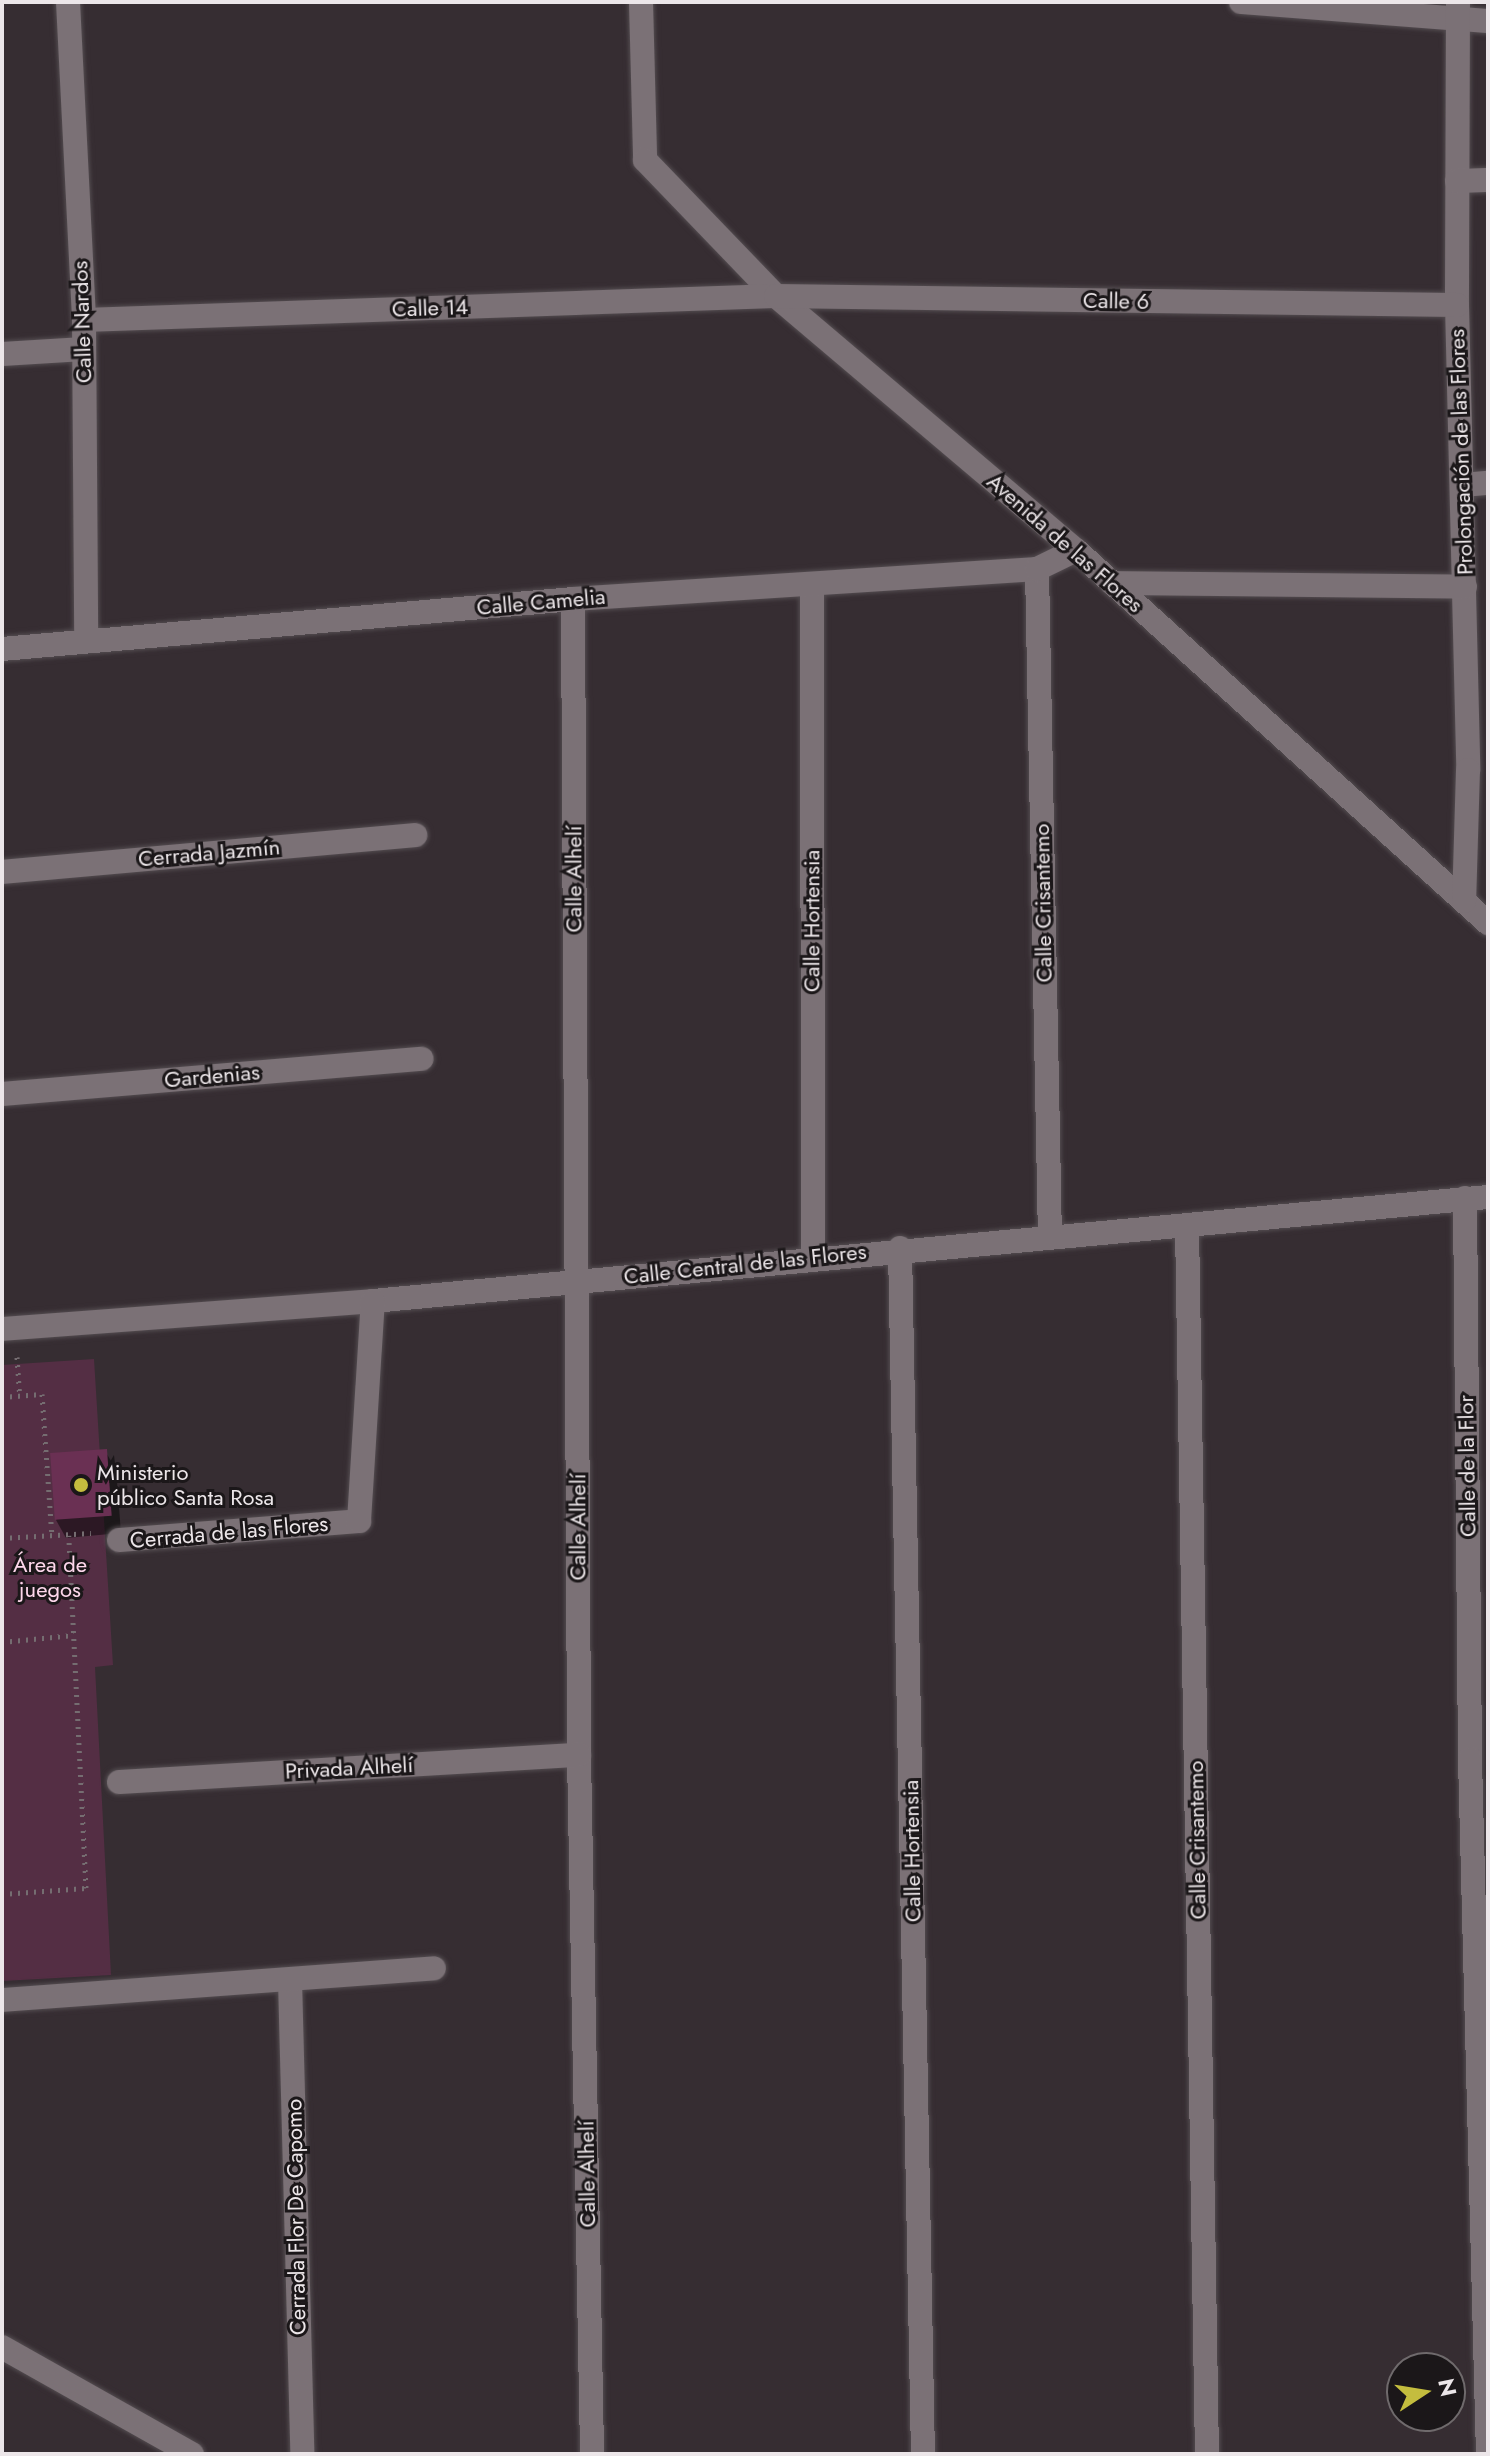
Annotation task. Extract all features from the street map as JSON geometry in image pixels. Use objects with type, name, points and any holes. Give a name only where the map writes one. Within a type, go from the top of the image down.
[{"type":"street","name":"Calle Nardos","points":[[68,2],[84,320],[86,641]]},
{"type":"street","name":"Avenida de las Flores","points":[[641,2],[645,160],[776,296],[1076,550],[1488,923]]},
{"type":"street","points":[[1241,2],[1458,11],[1488,21]]},
{"type":"street","name":"Prolongación de las Flores","points":[[1458,11],[1457,305],[1465,587],[1478,770],[1464,901]]},
{"type":"street","points":[[1457,181],[1488,180]]},
{"type":"street","name":"Calle 14","points":[[84,320],[776,296]]},
{"type":"street","name":"Calle 6","points":[[776,296],[1457,305]]},
{"type":"street","points":[[2,354],[84,349]]},
{"type":"street","points":[[1463,485],[1488,483]]},
{"type":"street","name":"Calle Camelia","points":[[2,649],[573,599],[1037,569],[1076,550]]},
{"type":"street","name":"Calle Crisantemo","points":[[1037,569],[1050,1237]]},
{"type":"street","points":[[1112,583],[1465,587]]},
{"type":"street","name":"Calle Hortensia","points":[[812,585],[813,1258]]},
{"type":"street","name":"Calle Alhelí","points":[[573,599],[579,1755],[592,2454]]},
{"type":"street","name":"Cerrada Jazmín","points":[[2,872],[415,835]]},
{"type":"street","name":"Gardenias","points":[[2,1094],[422,1059]]},
{"type":"street","name":"Calle Central de las Flores","points":[[2,1329],[373,1301],[900,1248],[1187,1225],[1476,1197]]},
{"type":"street","name":"Calle de la Flor","points":[[1476,1197],[1479,1764],[1488,2454]]},
{"type":"street","name":"Calle Crisantemo","points":[[1187,1225],[1207,2454]]},
{"type":"street","name":"Calle Hortensia","points":[[900,1248],[923,2454]]},
{"type":"street","name":"Cerrada de las Flores","points":[[119,1540],[359,1521],[373,1301]]},
{"type":"street","name":"Privada Alhelí","points":[[119,1782],[579,1755]]},
{"type":"street","points":[[2,2000],[434,1968]]},
{"type":"street","name":"Cerrada Flor De Capomo","points":[[290,1980],[302,2454]]},
{"type":"street","points":[[2,2347],[192,2454]]},
{"type":"path","points":[[2,1397],[42,1394],[52,1536]]},
{"type":"path","points":[[2,1538],[94,1533],[119,1540]]},
{"type":"path","points":[[2,1894],[86,1888],[69,1535]]},
{"type":"path","points":[[2,1642],[74,1635]]},
{"type":"green space","name":"Área de juegos","points":[[94,1359],[113,1665],[95,1667],[111,1975],[2,1981],[2,1365]]},
{"type":"building","name":"Ministerio público Santa Rosa","points":[[107,1449],[112,1516],[55,1520],[50,1453]]},
{"type":"place","name":"Ministerio público Santa Rosa","points":[[81,1485]]}]
